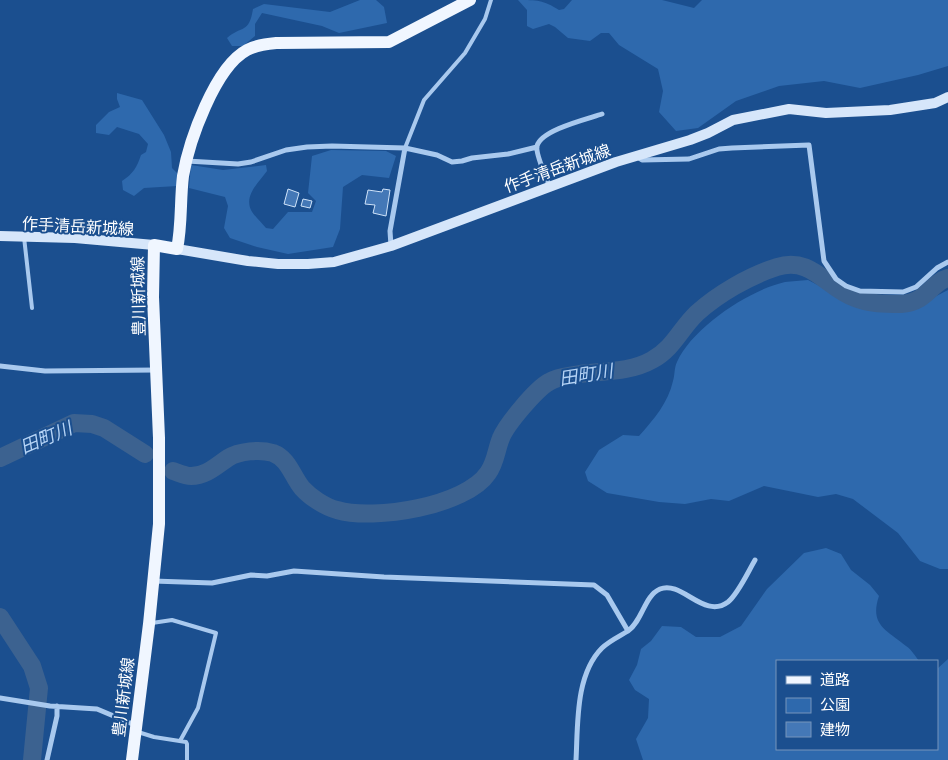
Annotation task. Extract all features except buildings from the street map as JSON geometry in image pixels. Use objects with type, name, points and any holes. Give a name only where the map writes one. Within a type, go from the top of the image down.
[{"type":"main road","points":[[177,249],[186,160],[211,95],[223,73],[235,58],[248,49],[277,43],[389,42],[470,0]]},
{"type":"main road","name":"作手清岳新城線","points":[[177,249],[248,261],[308,264],[334,262],[391,246],[636,156],[690,140],[734,120],[789,109],[826,112],[890,110],[935,103],[948,97]]},
{"type":"main road","name":"作手清岳新城線","points":[[0,236],[75,238],[154,246]]},
{"type":"main road","name":"豊川新城線","points":[[132,760],[159,524],[160,484],[153,296],[154,246],[177,249]]},
{"type":"street","points":[[186,160],[238,164],[251,162],[286,150],[332,146],[405,148],[437,155],[452,162],[508,154],[537,147],[545,136],[560,128],[602,114]]},
{"type":"street","points":[[636,156],[642,160],[689,159],[726,148],[809,145],[824,261],[836,279],[846,286],[860,291],[903,292],[916,287],[937,268],[948,262]]},
{"type":"street","points":[[537,147],[550,187]]},
{"type":"street","points":[[391,246],[390,231],[405,148]]},
{"type":"street","points":[[0,366],[45,371],[156,370]]},
{"type":"street","points":[[576,760],[582,690],[590,666],[604,646],[636,625],[647,602],[655,592],[662,588],[674,588],[713,607],[722,606],[729,601],[755,560]]},
{"type":"street","points":[[153,582],[212,583],[251,575],[267,576],[294,571],[594,586],[607,595],[628,631]]},
{"type":"street","points":[[0,698],[50,706],[97,709],[136,728]]},
{"type":"street","points":[[47,760],[57,716],[57,706]]},
{"type":"lane","points":[[405,148],[424,100],[465,53],[485,19],[492,0]]},
{"type":"lane","points":[[24,237],[32,308]]},
{"type":"lane","points":[[149,624],[172,620],[216,634],[198,708],[180,741]]},
{"type":"lane","points":[[136,728],[154,737],[187,744],[187,760]]},
{"type":"green space","points":[[360,0],[376,0],[384,7],[387,23],[339,33],[322,26],[262,13],[255,24],[255,36],[243,46],[232,46],[227,38],[247,26],[253,9],[264,4],[330,12]]},
{"type":"green space","points":[[518,0],[540,1],[559,10],[564,9],[572,0],[662,0],[694,8],[702,0],[948,0],[948,66],[860,88],[824,81],[779,86],[736,101],[698,128],[676,131],[659,112],[663,91],[658,69],[619,45],[609,33],[601,33],[590,41],[568,38],[549,24],[533,29],[527,26],[527,10]]},
{"type":"green space","points":[[117,93],[142,100],[164,135],[171,152],[172,168],[178,174],[177,186],[144,188],[134,196],[123,190],[122,181],[134,170],[141,155],[146,152],[148,144],[139,134],[117,127],[109,135],[96,133],[96,125],[109,112],[120,107]]},
{"type":"green space","points":[[331,150],[386,151],[396,156],[389,178],[362,175],[343,187],[340,229],[333,247],[288,254],[230,238],[224,228],[228,206],[225,197],[189,188],[191,165],[223,170],[266,165],[267,171],[253,189],[249,204],[252,212],[266,228],[273,229],[288,212],[312,212],[316,201],[308,193],[312,156]]},
{"type":"green space","points":[[808,280],[858,306],[879,311],[911,309],[948,290],[948,569],[940,569],[920,561],[898,533],[853,499],[836,494],[818,497],[764,486],[729,501],[711,499],[685,504],[659,502],[607,493],[588,481],[585,472],[599,450],[623,435],[639,436],[655,417],[671,389],[675,367],[684,349],[708,324],[723,312],[755,293],[785,282]]},
{"type":"green space","points":[[826,548],[841,554],[851,570],[870,585],[879,596],[876,614],[882,626],[910,649],[918,660],[776,660],[776,750],[938,750],[938,668],[948,659],[948,760],[643,760],[636,739],[648,718],[649,699],[635,690],[629,680],[637,665],[641,649],[651,641],[662,626],[681,627],[696,637],[720,637],[741,626],[767,589],[804,553]]},
{"type":"waterway","name":"田町川","points":[[173,471],[186,476],[196,476],[238,454],[262,451],[273,453],[283,459],[302,488],[309,495],[332,509],[373,514],[418,508],[440,502],[477,485],[491,469],[504,432],[529,399],[543,386],[556,378],[564,376],[626,369],[652,360],[666,350],[691,319],[705,306],[734,286],[756,275],[777,267],[800,266],[809,269],[855,298],[884,304],[910,303],[923,296],[942,280],[948,278]]},
{"type":"waterway","name":"田町川","points":[[0,458],[74,423],[92,424],[104,428],[145,454]]},
{"type":"waterway","points":[[0,617],[32,666],[39,688],[32,760]]}]
